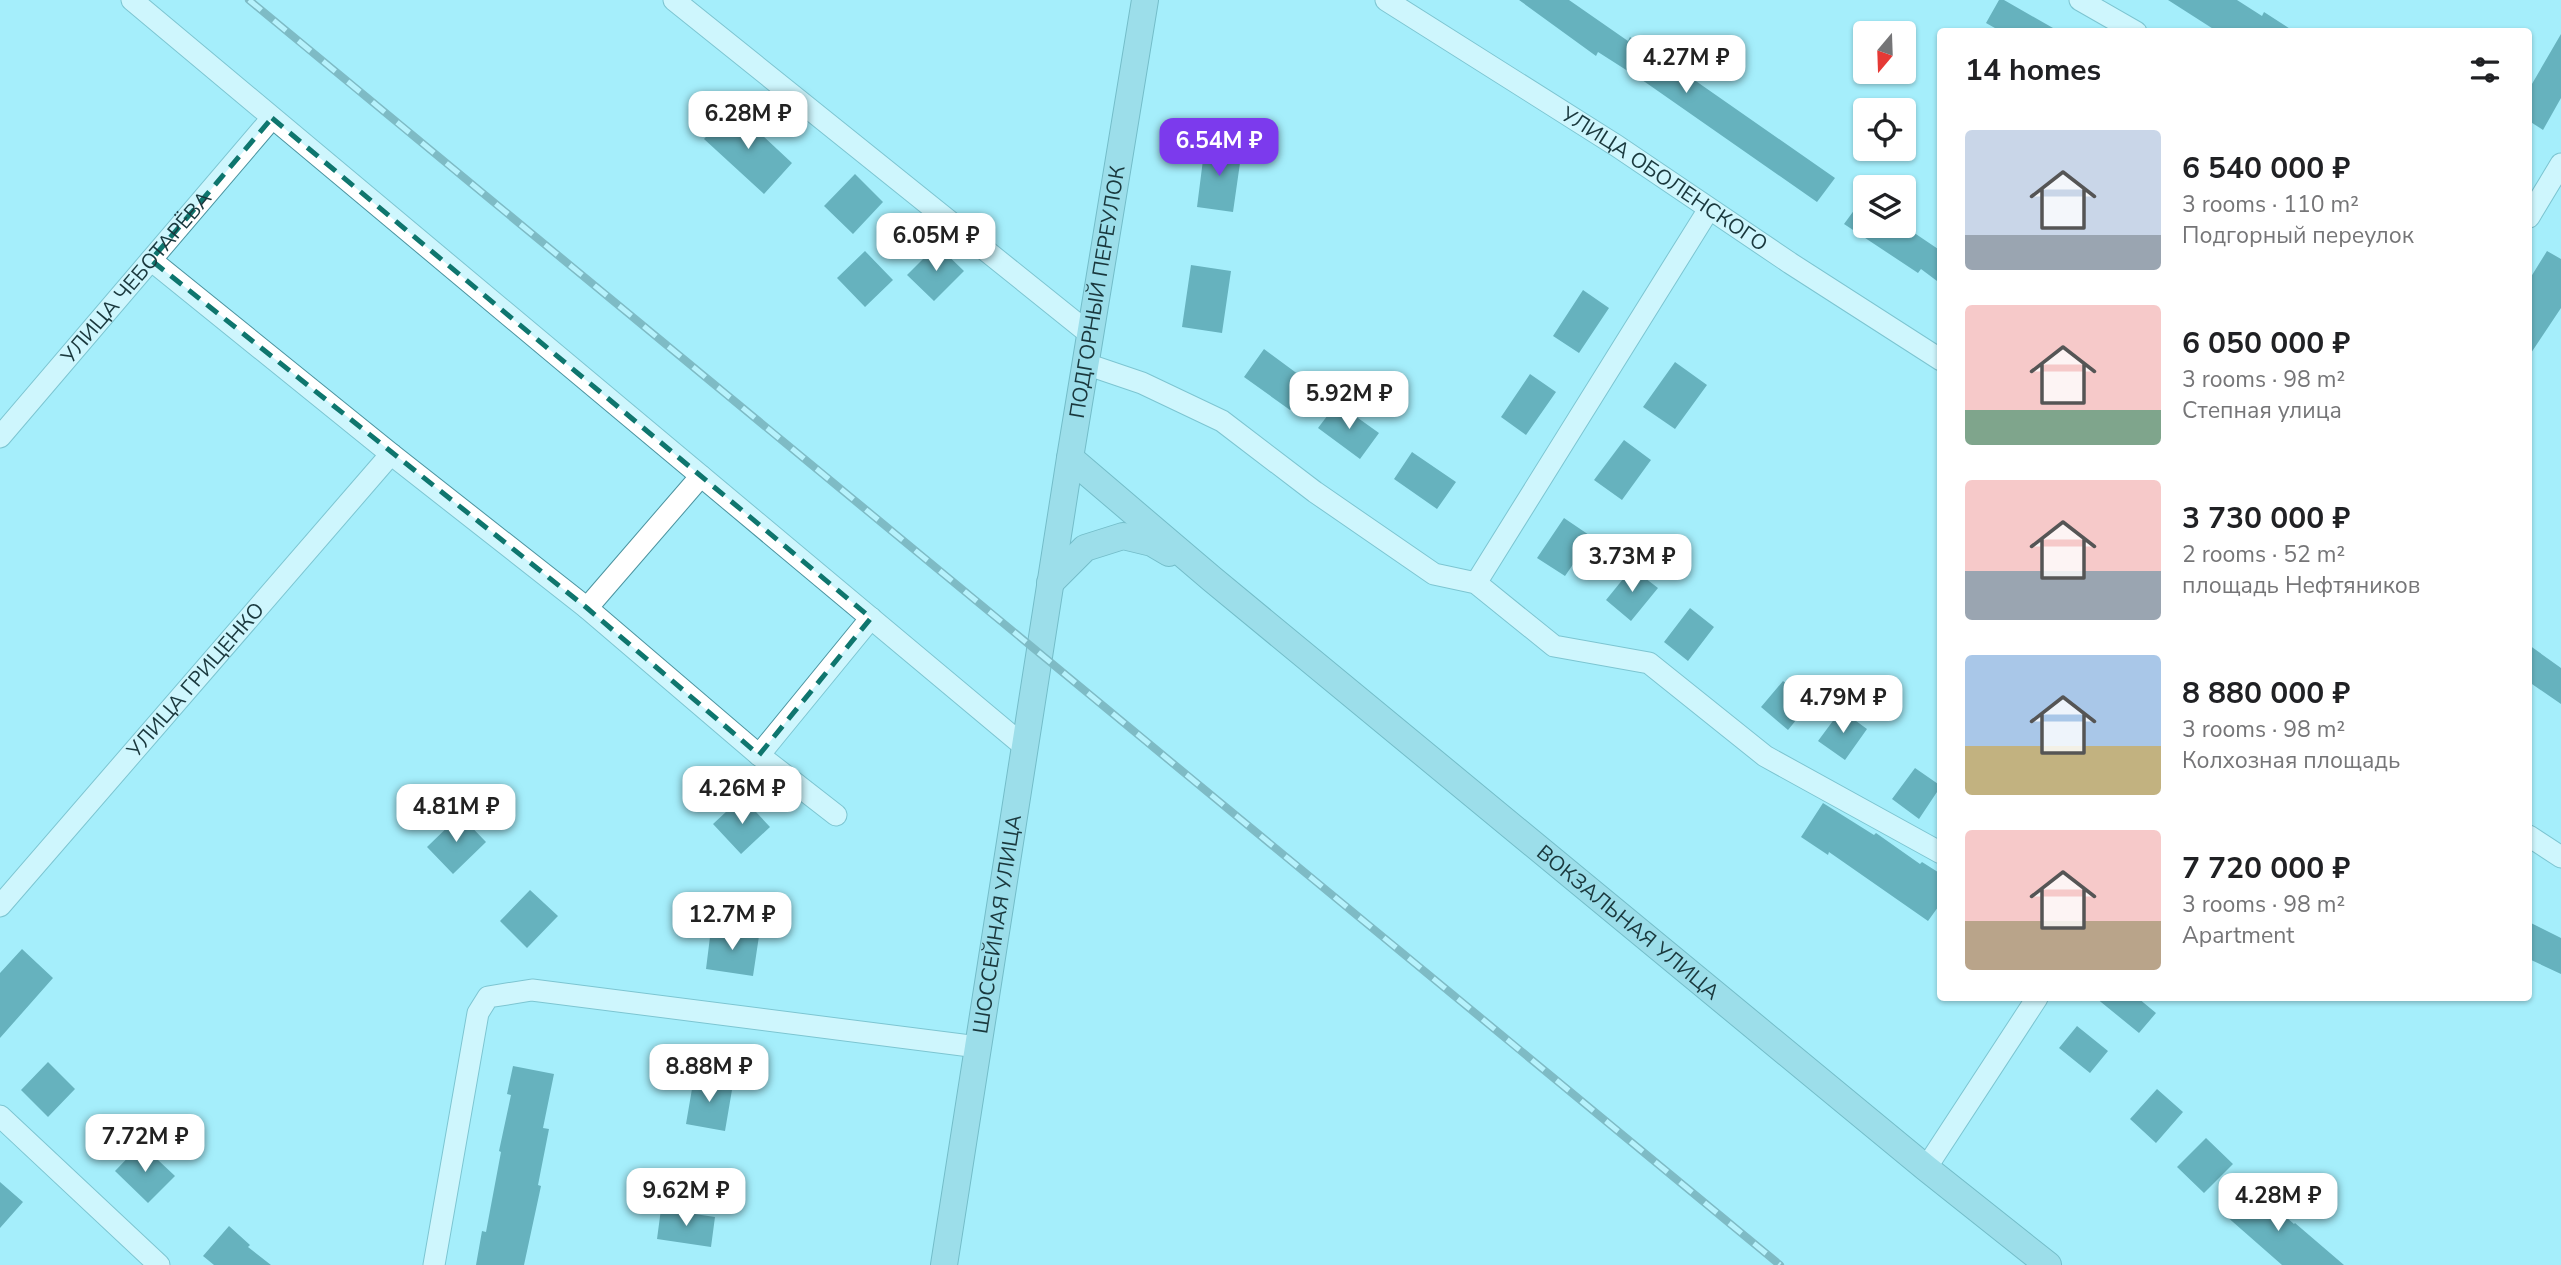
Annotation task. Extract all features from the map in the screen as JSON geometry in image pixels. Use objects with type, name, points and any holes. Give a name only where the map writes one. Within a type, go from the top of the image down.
[{"type":"main road","name":"ПОДГОРНЫЙ ПЕРЕУЛОК","points":[[1050,583],[1145,0]]},
{"type":"main road","points":[[1070,458],[1212,579]]},
{"type":"main road","points":[[1050,583],[1086,548],[1123,536],[1152,543],[1212,579]]},
{"type":"main road","name":"ВОКЗАЛЬНАЯ УЛИЦА","points":[[1212,579],[1926,1168],[2048,1265]]},
{"type":"main road","name":"ШОССЕЙНАЯ УЛИЦА","points":[[944,1265],[1050,583]]},
{"type":"street","points":[[132,0],[1025,747]]},
{"type":"street","points":[[674,0],[1091,335]]},
{"type":"street","name":"УЛИЦА ОБОЛЕНСКОГО","points":[[1386,0],[1547,101],[1937,357]]},
{"type":"street","points":[[2080,0],[2129,28]]},
{"type":"street","name":"УЛИЦА ЧЕБОТАРЁВА","points":[[0,438],[272,118]]},
{"type":"street","points":[[2532,212],[2561,164]]},
{"type":"street","points":[[1476,583],[1709,209]]},
{"type":"street","points":[[151,260],[587,608],[759,755],[836,816]]},
{"type":"street","points":[[1086,364],[1142,383],[1222,421],[1315,492],[1434,574],[1476,583],[1554,646],[1649,663],[1765,756],[1937,851]]},
{"type":"street","name":"УЛИЦА ГРИЦЕНКО","points":[[0,906],[391,454]]},
{"type":"street","points":[[587,608],[701,476]]},
{"type":"street","points":[[759,755],[871,618]]},
{"type":"street","points":[[2532,838],[2561,857]]},
{"type":"street","points":[[433,1265],[478,1013],[488,997],[532,990],[978,1047]]},
{"type":"street","points":[[1926,1168],[2034,1001]]},
{"type":"street","points":[[0,1116],[159,1265]]},
{"type":"highlighted area","points":[[272,118],[871,618],[759,755],[587,608],[151,260]]},
{"type":"building","points":[[1519,0],[1569,0],[1628,41],[1630,37],[1670,63],[1835,178],[1817,202],[1645,82],[1598,52],[1596,56]]},
{"type":"building","points":[[1999,0],[2004,0],[2053,28],[1995,28],[1986,23]]},
{"type":"building","points":[[2168,0],[2237,0],[2262,16],[2264,12],[2289,28],[2212,28]]},
{"type":"building","points":[[2561,34],[2561,98],[2543,130],[2532,123],[2532,84]]},
{"type":"building","points":[[733,108],[792,163],[764,194],[704,139]]},
{"type":"building","points":[[1205,144],[1242,149],[1233,212],[1197,207]]},
{"type":"building","points":[[855,174],[883,202],[853,234],[824,206]]},
{"type":"building","points":[[1853,212],[1853,230],[1844,224]]},
{"type":"building","points":[[1916,234],[1937,248],[1937,281],[1921,269],[1918,273],[1865,238],[1916,238]]},
{"type":"building","points":[[937,245],[964,271],[934,301],[907,275]]},
{"type":"building","points":[[865,251],[893,280],[865,307],[837,278]]},
{"type":"building","points":[[2547,251],[2561,259],[2561,308],[2532,352],[2532,275]]},
{"type":"building","points":[[1191,265],[1231,271],[1222,333],[1182,327]]},
{"type":"building","points":[[1583,290],[1609,308],[1579,353],[1553,336]]},
{"type":"building","points":[[1264,349],[1310,383],[1290,410],[1244,377]]},
{"type":"building","points":[[1675,362],[1707,385],[1675,429],[1643,407]]},
{"type":"building","points":[[1530,374],[1556,392],[1526,435],[1501,417]]},
{"type":"building","points":[[1337,403],[1379,433],[1360,459],[1318,428]]},
{"type":"building","points":[[1624,440],[1651,460],[1622,500],[1594,480]]},
{"type":"building","points":[[1412,452],[1456,482],[1437,509],[1394,479]]},
{"type":"building","points":[[1564,518],[1592,537],[1565,576],[1537,558]]},
{"type":"building","points":[[1632,568],[1658,588],[1631,621],[1606,600]]},
{"type":"building","points":[[1690,608],[1714,627],[1688,661],[1664,642]]},
{"type":"building","points":[[2532,647],[2561,668],[2561,704],[2532,684]]},
{"type":"building","points":[[1783,681],[1810,703],[1788,730],[1761,707]]},
{"type":"building","points":[[1841,710],[1867,729],[1845,760],[1818,741]]},
{"type":"building","points":[[1915,768],[1937,783],[1937,792],[1919,819],[1892,799]]},
{"type":"building","points":[[742,797],[770,827],[741,854],[713,824]]},
{"type":"building","points":[[1823,803],[1874,835],[1876,833],[1920,864],[1922,862],[1937,871],[1937,909],[1928,921],[1829,852],[1828,855],[1801,837]]},
{"type":"building","points":[[460,815],[486,842],[453,874],[427,847]]},
{"type":"building","points":[[530,890],[558,916],[527,948],[500,921]]},
{"type":"building","points":[[2532,924],[2561,938],[2561,974],[2532,960]]},
{"type":"building","points":[[711,929],[759,936],[753,976],[706,969]]},
{"type":"building","points":[[22,949],[53,978],[0,1038],[0,973]]},
{"type":"building","points":[[2100,1001],[2142,1001],[2156,1013],[2139,1033]]},
{"type":"building","points":[[2077,1026],[2108,1051],[2090,1073],[2059,1048]]},
{"type":"building","points":[[48,1062],[75,1089],[48,1117],[21,1090]]},
{"type":"building","points":[[513,1066],[554,1074],[543,1128],[549,1129],[538,1185],[541,1186],[524,1265],[476,1265],[482,1231],[486,1232],[501,1152],[499,1151],[511,1095],[507,1094]]},
{"type":"building","points":[[694,1077],[733,1084],[725,1131],[686,1124]]},
{"type":"building","points":[[2157,1089],[2183,1112],[2156,1143],[2130,1119]]},
{"type":"building","points":[[2206,1138],[2233,1164],[2204,1193],[2177,1167]]},
{"type":"building","points":[[141,1144],[175,1176],[148,1203],[115,1171]]},
{"type":"building","points":[[0,1182],[23,1202],[0,1228]]},
{"type":"building","points":[[2251,1187],[2344,1265],[2282,1265],[2225,1215]]},
{"type":"building","points":[[661,1209],[715,1217],[711,1247],[657,1239]]},
{"type":"building","points":[[229,1226],[250,1245],[248,1247],[271,1265],[214,1265],[203,1256]]},
{"type":"railway","points":[[249,0],[1780,1265]]}]
